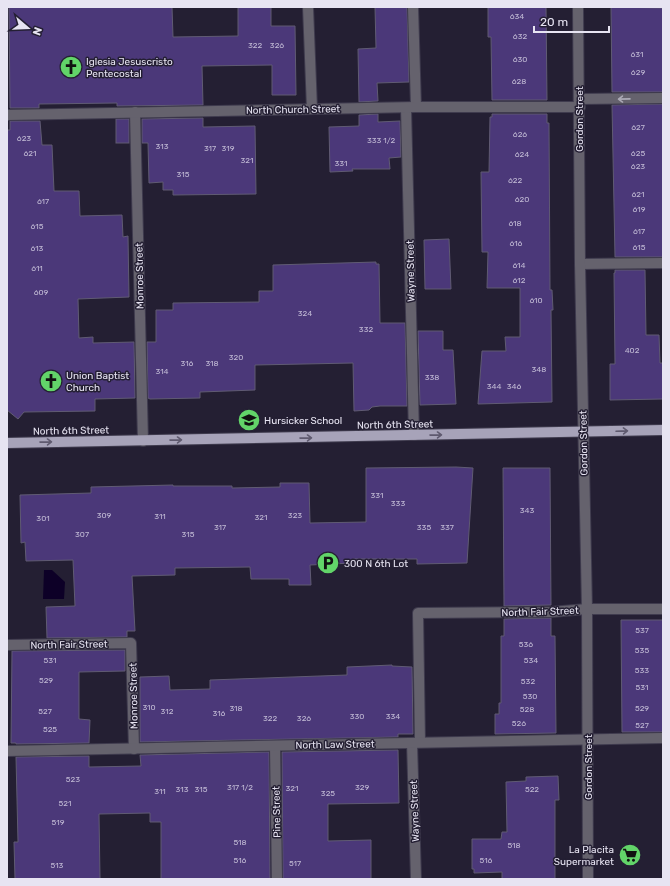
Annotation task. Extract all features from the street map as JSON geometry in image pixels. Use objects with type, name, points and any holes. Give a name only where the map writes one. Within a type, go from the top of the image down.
[{"type":"main road","name":"North 6th Street","points":[[7,443],[663,430]]},
{"type":"street","points":[[308,7],[312,109]]},
{"type":"street","name":"Wayne Street","points":[[413,7],[411,107],[414,436]]},
{"type":"street","name":"Gordon Street","points":[[578,7],[580,264],[587,609],[588,879]]},
{"type":"street","name":"North Church Street","points":[[7,115],[579,103],[663,98]]},
{"type":"street","name":"Monroe Street","points":[[135,112],[143,440]]},
{"type":"street","points":[[580,264],[663,263]]},
{"type":"street","name":"North Fair Street","points":[[418,613],[551,612],[587,609],[663,608]]},
{"type":"street","name":"Wayne Street","points":[[416,879],[418,613]]},
{"type":"street","name":"Monroe Street","points":[[131,643],[134,748]]},
{"type":"street","name":"North Fair Street","points":[[7,645],[131,643]]},
{"type":"street","name":"North Law Street","points":[[7,751],[663,738]]},
{"type":"street","name":"Pine Street","points":[[275,746],[276,879]]},
{"type":"shaded area","points":[[44,570],[52,570],[65,582],[64,599],[43,599]]},
{"type":"building","points":[[9,7],[172,7],[173,37],[238,36],[238,7],[271,7],[271,26],[295,26],[296,95],[272,95],[272,65],[202,66],[203,105],[117,106],[117,103],[39,104],[39,108],[10,108]]},
{"type":"building","points":[[375,7],[407,7],[409,82],[377,83],[378,101],[359,102],[358,49],[376,48]]},
{"type":"building","points":[[488,7],[546,7],[547,100],[492,100],[491,37],[488,37]]},
{"type":"building","points":[[611,7],[663,8],[663,92],[612,92]]},
{"type":"building","points":[[663,104],[663,257],[615,257],[612,105]]},
{"type":"building","points":[[378,114],[378,122],[400,121],[401,157],[389,158],[390,169],[352,169],[353,171],[330,172],[329,127],[359,126],[359,115]]},
{"type":"building","points":[[492,114],[547,114],[547,123],[549,123],[550,290],[552,290],[553,310],[551,310],[552,402],[478,404],[482,351],[506,351],[505,337],[520,337],[520,288],[487,288],[488,252],[482,252],[481,172],[489,172],[490,117],[492,117]]},
{"type":"building","points":[[203,118],[203,127],[255,126],[256,194],[173,195],[173,190],[163,190],[163,182],[149,183],[148,143],[142,143],[142,119]]},
{"type":"building","points":[[116,119],[129,119],[129,143],[116,143]]},
{"type":"building","points":[[10,121],[40,121],[42,145],[52,145],[54,191],[79,191],[80,216],[122,215],[123,237],[128,236],[129,297],[78,299],[79,338],[93,337],[93,343],[134,342],[135,398],[95,399],[95,411],[24,412],[18,419],[7,410],[7,130],[10,130]]},
{"type":"building","points":[[449,239],[451,289],[425,289],[424,240]]},
{"type":"building","points":[[376,262],[376,264],[379,264],[380,323],[405,323],[407,406],[380,406],[372,407],[369,410],[354,411],[353,363],[255,365],[255,390],[200,392],[200,398],[148,398],[147,342],[156,342],[156,310],[173,310],[173,303],[259,302],[259,291],[273,291],[273,265]]},
{"type":"building","points":[[615,270],[645,270],[646,335],[659,335],[660,363],[663,363],[663,399],[610,400],[610,364],[615,364]]},
{"type":"building","points":[[418,331],[443,331],[443,350],[453,350],[456,404],[420,405]]},
{"type":"building","points":[[366,468],[473,468],[467,563],[417,564],[417,559],[353,559],[353,563],[310,565],[311,585],[289,585],[289,579],[251,579],[250,567],[175,568],[175,575],[132,576],[135,631],[127,631],[127,637],[47,638],[46,607],[75,606],[73,560],[26,561],[25,542],[21,543],[20,495],[91,493],[91,487],[173,485],[232,486],[232,488],[280,487],[280,483],[309,483],[310,523],[366,522]]},
{"type":"building","points":[[503,468],[550,468],[551,605],[504,606]]},
{"type":"building","points":[[551,618],[551,636],[555,636],[556,733],[495,734],[495,714],[499,714],[499,703],[501,703],[501,636],[504,636],[504,619]]},
{"type":"building","points":[[621,620],[663,620],[663,732],[622,732]]},
{"type":"building","points":[[125,650],[125,671],[79,672],[79,719],[90,720],[89,743],[11,743],[12,651]]},
{"type":"building","points":[[392,665],[412,667],[413,734],[398,734],[398,737],[140,742],[140,677],[169,676],[170,690],[210,689],[210,680],[347,675],[347,667]]},
{"type":"building","points":[[398,750],[399,803],[328,804],[328,841],[371,840],[371,879],[283,879],[282,752]]},
{"type":"building","points":[[269,752],[270,879],[161,879],[161,822],[150,822],[150,813],[99,814],[100,879],[15,879],[14,842],[18,842],[16,757],[89,756],[89,767],[141,766],[140,755]]},
{"type":"building","points":[[558,776],[559,800],[555,800],[555,879],[502,879],[502,872],[474,873],[474,869],[472,869],[472,839],[501,839],[502,832],[507,832],[506,782],[526,781],[526,777]]},
{"type":"place","name":"Iglesia Jesuscristo Pentecostal","points":[[71,67]]},
{"type":"place","name":"Union Baptist Church","points":[[51,381]]},
{"type":"place","name":"Hursicker School","points":[[249,420]]},
{"type":"place","name":"300 N 6th Lot","points":[[328,563]]},
{"type":"place","name":"La Placita Supermarket","points":[[630,855]]}]
